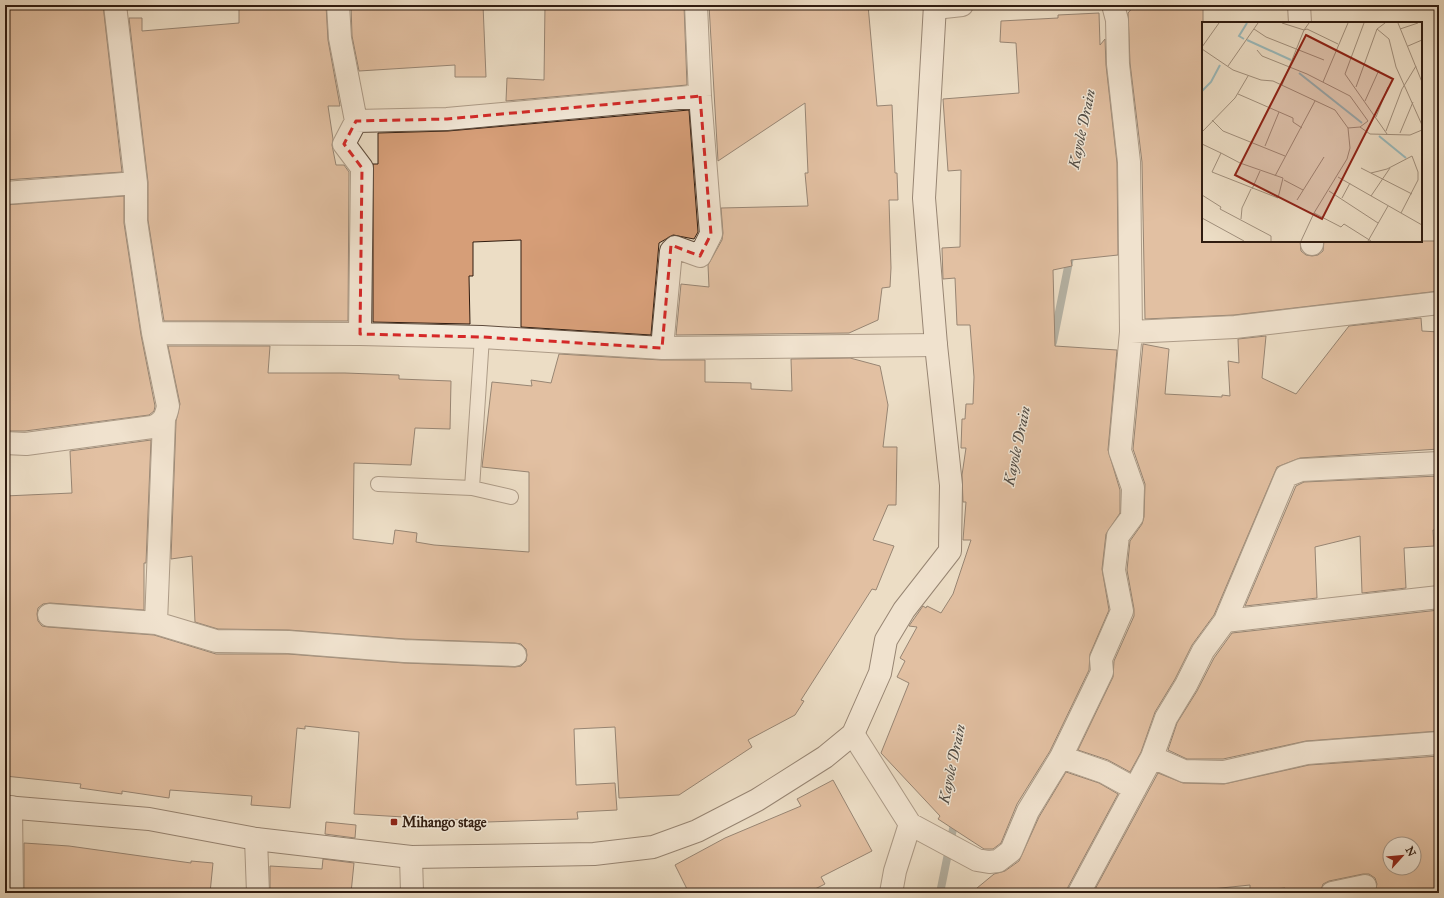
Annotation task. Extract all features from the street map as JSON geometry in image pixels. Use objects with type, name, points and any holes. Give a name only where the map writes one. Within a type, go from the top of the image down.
[{"type":"street","points":[[115,5],[136,183],[136,221],[153,332],[168,406],[164,420],[156,623]]},
{"type":"street","points":[[338,5],[340,38],[356,121],[344,144],[362,168],[360,334]]},
{"type":"street","points":[[662,348],[671,251],[675,247],[700,256],[711,234],[700,96],[696,5]]},
{"type":"street","points":[[12,893],[8,807],[149,819],[256,839],[412,857],[594,854],[653,847],[697,831],[756,800],[825,757],[853,734],[880,673],[886,640],[904,610],[950,551],[951,485],[936,345],[924,198],[935,7],[962,5]]},
{"type":"street","points":[[853,734],[910,824],[977,860],[989,862],[998,861],[1011,851],[1028,811],[1061,757],[1102,672],[1101,659],[1122,611],[1114,570],[1118,536],[1132,517],[1133,488],[1120,451],[1131,332],[1129,162],[1118,64],[1117,20],[1113,5]]},
{"type":"street","points":[[1299,5],[1300,22]]},
{"type":"street","points":[[356,121],[447,119],[700,96]]},
{"type":"street","points":[[5,193],[136,183]]},
{"type":"street","points":[[1131,332],[1235,327],[1439,303]]},
{"type":"street","points":[[153,332],[482,337],[662,348],[936,345]]},
{"type":"street","points":[[5,443],[26,444],[152,427],[164,420]]},
{"type":"street","points":[[1079,893],[1152,757],[1166,718],[1186,685],[1203,651],[1225,621],[1286,476],[1301,470],[1439,462]]},
{"type":"street","points":[[1225,621],[1439,597]]},
{"type":"street","points":[[49,615],[156,623],[216,641],[289,642],[404,651],[515,656]]},
{"type":"street","points":[[1152,757],[1184,771],[1224,772],[1307,753],[1439,743]]},
{"type":"street","points":[[1061,757],[1104,772],[1135,789]]},
{"type":"street","points":[[891,893],[895,871],[910,824]]},
{"type":"street","points":[[256,839],[258,893]]},
{"type":"street","points":[[412,857],[412,893]]},
{"type":"street","points":[[1332,893],[1365,886]]},
{"type":"street","points":[[1317,893],[1328,893]]},
{"type":"lane","points":[[472,488],[482,337]]},
{"type":"lane","points":[[378,484],[472,488],[511,497]]},
{"type":"highlighted area","points":[[700,96],[711,234],[700,256],[671,245],[662,348],[482,337],[360,334],[362,168],[344,144],[356,121],[447,119]]},
{"type":"building","points":[[5,5],[103,5],[122,172],[5,180]]},
{"type":"building","points":[[239,5],[326,5],[328,40],[340,106],[328,106],[333,139],[332,145],[336,165],[344,165],[349,172],[348,321],[164,321],[148,220],[148,182],[129,18],[142,18],[142,31],[239,23]]},
{"type":"building","points":[[351,5],[483,5],[486,77],[455,77],[455,65],[359,71],[352,36]]},
{"type":"building","points":[[545,5],[582,5],[582,9],[632,5],[684,5],[687,85],[506,101],[507,78],[544,80]]},
{"type":"building","points":[[709,5],[868,5],[877,106],[892,105],[895,173],[897,173],[898,200],[889,200],[891,268],[890,287],[882,288],[878,320],[849,333],[676,335],[681,284],[709,287],[708,265],[722,240],[723,233],[721,208],[808,206],[805,173],[808,173],[805,103],[718,161]]},
{"type":"building","points":[[1135,5],[1142,5],[1144,7],[1203,5],[1202,242],[1300,242],[1301,251],[1306,255],[1312,256],[1318,255],[1323,251],[1324,242],[1439,241],[1439,291],[1234,315],[1145,319],[1142,162],[1130,63],[1128,13]]},
{"type":"building","points":[[1099,13],[1100,45],[1105,39],[1106,65],[1117,163],[1118,255],[1071,260],[1072,266],[1053,270],[1055,346],[1117,350],[1108,450],[1120,490],[1120,513],[1106,534],[1102,569],[1109,610],[1090,654],[1089,670],[1050,751],[1017,804],[1001,843],[993,849],[984,849],[938,819],[940,816],[881,753],[909,683],[897,677],[905,661],[900,658],[917,627],[909,626],[923,606],[926,608],[927,606],[941,613],[953,594],[971,540],[963,540],[966,502],[963,502],[962,475],[966,448],[961,448],[962,419],[965,419],[966,404],[973,404],[974,377],[970,325],[957,325],[955,278],[943,279],[942,248],[960,247],[961,170],[948,171],[943,99],[1019,93],[1016,43],[1000,42],[1001,21],[1058,18],[1058,15]]},
{"type":"building","points":[[689,110],[698,232],[694,239],[673,235],[659,243],[651,335],[521,327],[521,240],[473,242],[473,276],[469,276],[470,324],[373,322],[373,164],[378,164],[378,133],[448,131]]},
{"type":"building","points":[[124,196],[124,223],[141,335],[155,406],[154,411],[149,415],[25,431],[5,431],[5,205]]},
{"type":"building","points":[[1421,318],[1422,331],[1439,332],[1439,449],[1300,458],[1277,467],[1214,615],[1192,645],[1175,679],[1155,712],[1141,752],[1130,772],[1108,760],[1078,750],[1113,677],[1114,661],[1134,616],[1127,570],[1130,541],[1142,524],[1144,517],[1145,484],[1133,449],[1143,344],[1169,349],[1165,394],[1222,397],[1222,395],[1230,396],[1228,361],[1239,363],[1238,339],[1266,336],[1262,378],[1296,394],[1349,326]]},
{"type":"building","points":[[168,346],[270,346],[268,373],[399,375],[399,379],[451,381],[450,429],[415,428],[411,465],[354,463],[353,539],[393,544],[395,530],[417,533],[416,542],[434,545],[529,552],[529,472],[482,467],[492,382],[532,386],[531,380],[551,383],[559,354],[661,360],[705,360],[705,382],[751,383],[751,389],[792,391],[791,359],[850,358],[880,366],[888,405],[883,447],[897,447],[896,505],[888,505],[873,540],[894,546],[876,590],[872,589],[801,700],[804,701],[795,715],[748,740],[752,747],[679,795],[619,798],[615,727],[574,729],[576,785],[615,783],[617,810],[577,812],[578,819],[487,822],[448,819],[448,824],[420,823],[420,818],[354,814],[359,732],[305,726],[305,729],[297,728],[290,808],[251,805],[252,796],[170,790],[169,798],[122,791],[122,794],[80,788],[81,784],[5,776],[5,496],[72,493],[70,451],[151,440],[146,563],[144,563],[144,610],[50,603],[43,604],[38,608],[37,614],[38,621],[42,626],[154,635],[216,654],[288,654],[404,663],[515,667],[521,666],[526,661],[526,649],[521,644],[515,643],[405,639],[289,630],[218,629],[195,622],[192,556],[171,559],[176,421],[180,404]]},
{"type":"building","points":[[1439,476],[1439,530],[1433,530],[1434,546],[1404,548],[1406,588],[1362,593],[1360,536],[1315,547],[1317,598],[1245,606],[1296,486],[1304,482]]},
{"type":"building","points":[[1439,610],[1439,731],[1306,741],[1223,759],[1187,759],[1168,750],[1177,723],[1197,691],[1214,658],[1232,633]]},
{"type":"building","points":[[1439,756],[1439,893],[1375,893],[1377,884],[1375,878],[1369,874],[1363,874],[1329,881],[1323,884],[1320,893],[1285,893],[1285,888],[1250,891],[1250,885],[1202,890],[1202,892],[1191,893],[1093,893],[1158,773],[1183,783],[1224,784],[1309,765]]},
{"type":"building","points":[[1066,772],[1099,783],[1118,794],[1068,887],[1067,893],[971,893],[994,874],[1005,871],[1019,861],[1039,817]]},
{"type":"building","points":[[833,780],[872,851],[821,877],[825,884],[807,893],[689,893],[675,865],[725,838],[801,806],[797,799]]},
{"type":"building","points":[[326,822],[356,825],[355,838],[325,834]]},
{"type":"building","points":[[24,843],[69,846],[191,863],[191,861],[213,863],[210,893],[24,893]]},
{"type":"building","points":[[323,859],[354,863],[351,893],[270,893],[270,866],[322,869]]},
{"type":"waterway","name":"Kayole Drain","points":[[1053,342],[1070,257]]},
{"type":"waterway","name":"Kayole Drain","points":[[940,893],[955,819]]},
{"type":"place","name":"Mihango stage","points":[[394,822]]}]
